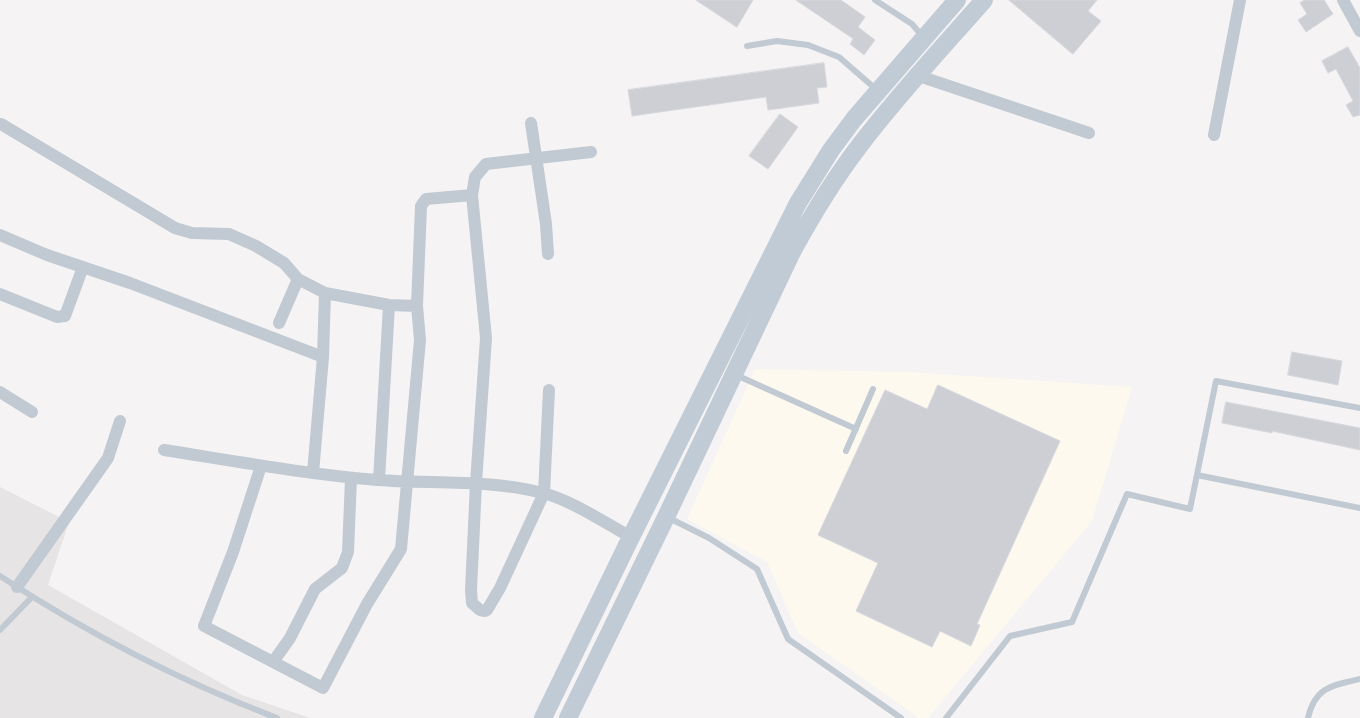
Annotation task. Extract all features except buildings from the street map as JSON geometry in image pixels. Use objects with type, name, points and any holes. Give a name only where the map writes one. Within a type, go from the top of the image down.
[{"type":"main road","points":[[543,718],[631,536],[798,203],[837,142],[878,90],[957,0]]},
{"type":"main road","points":[[568,718],[792,252],[814,212],[858,147],[984,0]]},
{"type":"street","points":[[1214,135],[1240,0]]},
{"type":"street","points":[[1343,0],[1356,13],[1360,31]]},
{"type":"street","points":[[918,76],[1089,132]]},
{"type":"street","points":[[531,123],[548,254]]},
{"type":"street","points":[[1,124],[175,228],[192,233],[229,234],[256,246],[284,263],[298,279],[325,293],[389,305],[417,306]]},
{"type":"street","points":[[549,390],[544,494],[500,588],[487,610],[480,610],[472,602],[476,483],[486,338],[472,195],[474,177],[486,164],[591,152]]},
{"type":"street","points":[[261,466],[233,552],[204,626],[323,688],[367,604],[401,549],[420,340],[417,306],[421,206],[426,199],[472,195]]},
{"type":"street","points":[[0,235],[48,255],[323,357]]},
{"type":"street","points":[[0,294],[57,317],[65,316],[83,267]]},
{"type":"street","points":[[279,323],[298,279]]},
{"type":"street","points":[[313,473],[323,357],[325,293]]},
{"type":"street","points":[[379,480],[389,305]]},
{"type":"street","points":[[0,392],[32,412]]},
{"type":"street","points":[[17,587],[108,458],[120,421]]},
{"type":"street","points":[[164,450],[351,478],[408,482],[476,483],[544,494],[631,536]]},
{"type":"street","points":[[274,662],[290,638],[315,589],[342,568],[348,552],[351,478]]},
{"type":"lane","points":[[875,0],[912,24],[924,38]]},
{"type":"lane","points":[[747,46],[777,41],[808,45],[839,57],[878,90]]},
{"type":"lane","points":[[734,374],[856,429]]},
{"type":"lane","points":[[946,718],[1010,636],[1072,622],[1127,494],[1190,509],[1216,381],[1360,408]]},
{"type":"lane","points":[[846,452],[873,389]]},
{"type":"lane","points":[[1197,475],[1360,508]]},
{"type":"lane","points":[[666,517],[710,538],[757,569],[788,639],[901,718]]},
{"type":"lane","points":[[0,576],[32,597],[161,668],[278,718]]},
{"type":"lane","points":[[0,630],[32,597]]},
{"type":"lane","points":[[1308,718],[1313,702],[1328,686],[1360,679]]},
{"type":"shaded area","points":[[755,369],[910,372],[1132,387],[1092,521],[928,718],[919,718],[798,633],[767,562],[687,519]]},
{"type":"shaded area","points":[[0,487],[69,522],[48,585],[242,695],[310,718],[0,718]]}]
